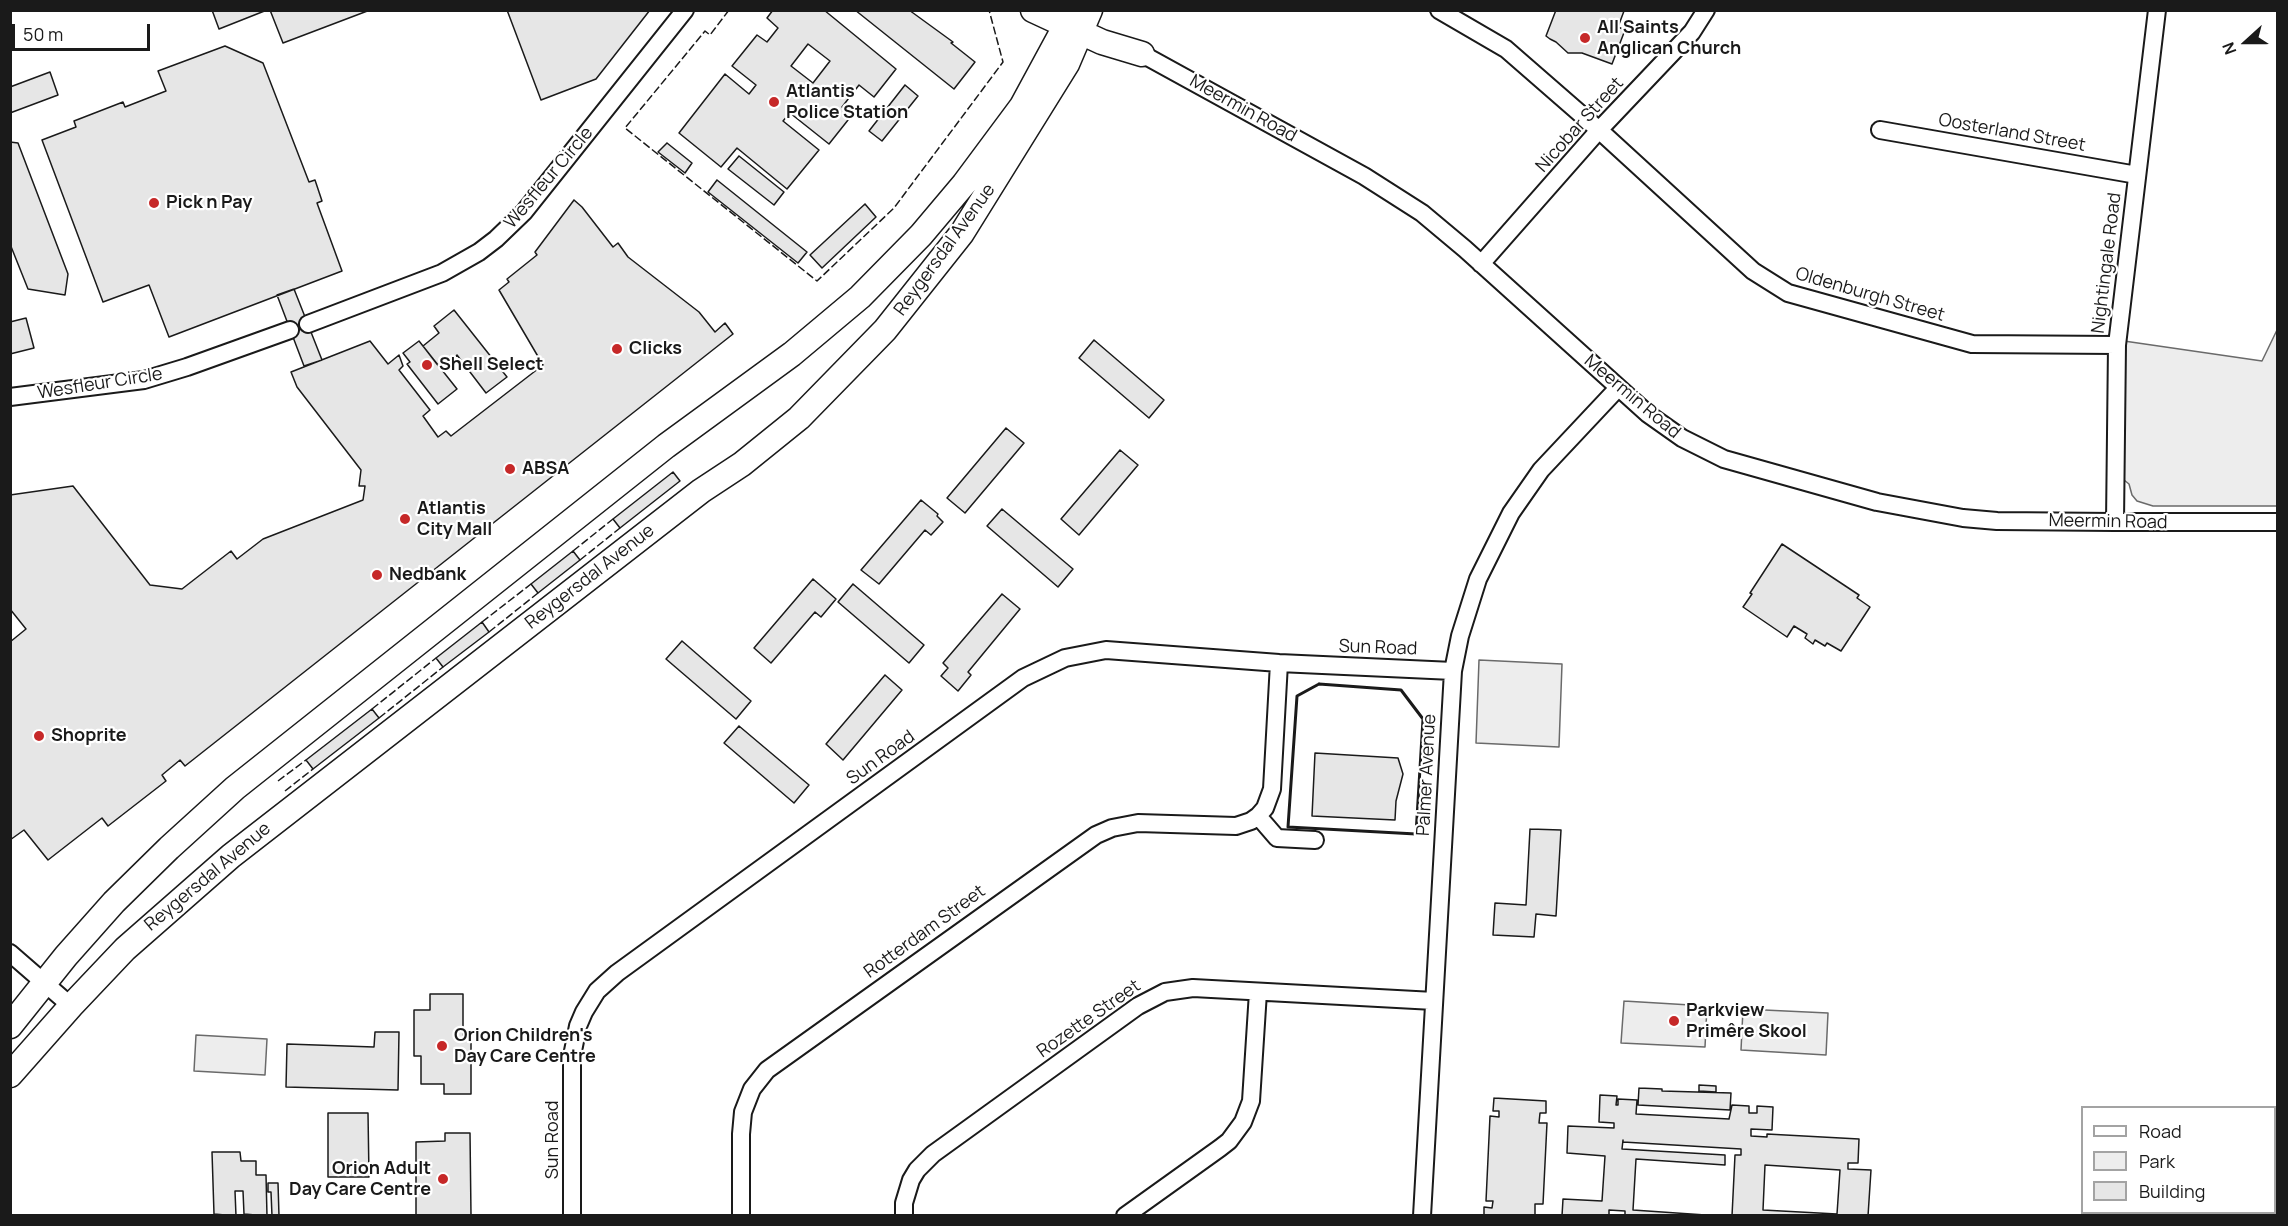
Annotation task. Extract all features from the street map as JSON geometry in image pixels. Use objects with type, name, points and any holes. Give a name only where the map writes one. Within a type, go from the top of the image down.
[{"type":"main road","points":[[1033,10],[1080,17]]},
{"type":"main road","name":"Meermin Road","points":[[1080,17],[1125,38],[1142,54]]},
{"type":"main road","name":"Reygersdal Avenue","points":[[10,1026],[81,939],[132,884],[187,830],[249,776],[666,446],[792,354],[860,297],[921,235],[964,184],[1022,106],[1080,17]]},
{"type":"main road","name":"Reygersdal Avenue","points":[[10,1076],[71,1006],[138,936],[231,856],[701,491],[742,464],[799,418],[885,330],[962,232],[1067,64],[1080,17]]},
{"type":"street","name":"Wesfleur Circle","points":[[308,324],[442,273],[479,252],[496,239],[524,212],[686,10]]},
{"type":"street","points":[[1439,10],[1506,49],[1599,130]]},
{"type":"street","name":"Nicobar Street","points":[[1481,264],[1599,130],[1683,42],[1706,10]]},
{"type":"street","name":"Nightingale Road","points":[[2115,522],[2117,345],[2157,10]]},
{"type":"street","name":"Meermin Road","points":[[1142,54],[1393,194],[1449,235],[1664,427],[1708,452],[1748,467],[1867,500],[1963,518],[1997,521],[2277,522]]},
{"type":"street","name":"Oldenburgh Street","points":[[1599,130],[1753,271],[1788,293],[1972,344],[2117,345]]},
{"type":"street","name":"Oosterland Street","points":[[1880,130],[2137,175]]},
{"type":"street","name":"Wesfleur Circle","points":[[10,397],[144,380],[187,368],[290,330]]},
{"type":"street","name":"Palmer Avenue","points":[[1422,1215],[1453,671],[1463,626],[1478,579],[1511,513],[1541,471],[1618,388]]},
{"type":"street","name":"Sun Road","points":[[572,1215],[572,1056],[578,1026],[590,1001],[617,973],[1023,678],[1050,663],[1085,653],[1106,650],[1278,663],[1453,671]]},
{"type":"street","points":[[1278,663],[1272,789],[1265,808],[1258,816],[1276,838],[1315,840]]},
{"type":"street","name":"Rotterdam Street","points":[[741,1215],[743,1112],[752,1089],[767,1070],[1096,835],[1112,828],[1138,823],[1236,826],[1258,816]]},
{"type":"street","points":[[10,953],[71,1006]]},
{"type":"street","name":"Rozette Street","points":[[904,1215],[907,1191],[917,1170],[925,1161],[1151,998],[1179,989],[1434,1001]]},
{"type":"street","points":[[1125,1215],[1220,1148],[1244,1122],[1251,1101],[1258,992]]},
{"type":"green space","points":[[2277,330],[2277,506],[2153,506],[2137,501],[2132,495],[2129,484],[2124,480],[2122,398],[2124,341],[2262,361]]},
{"type":"green space","points":[[1479,660],[1562,664],[1559,747],[1476,743]]},
{"type":"green space","points":[[1624,1001],[1707,1006],[1705,1047],[1621,1043]]},
{"type":"green space","points":[[1743,1009],[1828,1013],[1826,1055],[1741,1050]]},
{"type":"green space","points":[[196,1035],[267,1039],[265,1075],[194,1071]]},
{"type":"building","points":[[212,10],[267,10],[219,29]]},
{"type":"building","points":[[270,10],[370,10],[283,43]]},
{"type":"building","points":[[507,10],[650,10],[596,79],[541,100]]},
{"type":"building","name":"Atlantis Police Station","points":[[773,10],[824,10],[896,69],[874,97],[859,85],[842,107],[852,115],[829,144],[790,113],[783,121],[819,150],[787,189],[737,148],[721,167],[679,133],[725,74],[749,94],[756,85],[732,66],[757,35],[767,42],[778,28],[767,18]],"holes":[[[808,44],[830,61],[813,83],[791,66]]]},
{"type":"building","points":[[855,10],[909,10],[953,42],[951,43],[975,62],[954,89]]},
{"type":"building","name":"All Saints Anglican Church","points":[[1556,10],[1624,11],[1618,27],[1625,30],[1612,64],[1582,53],[1568,53],[1546,36]]},
{"type":"building","points":[[225,46],[263,63],[309,182],[315,180],[322,201],[317,203],[342,271],[169,337],[149,285],[103,302],[42,140],[76,127],[74,121],[123,102],[125,107],[166,91],[158,71]]},
{"type":"building","points":[[50,72],[58,95],[10,113],[10,87]]},
{"type":"building","points":[[905,85],[918,96],[882,141],[869,131]]},
{"type":"building","points":[[10,142],[18,143],[68,274],[65,295],[28,289],[10,244]]},
{"type":"building","points":[[667,143],[692,163],[685,173],[658,152]]},
{"type":"building","points":[[739,156],[784,192],[774,205],[728,169]]},
{"type":"building","points":[[717,180],[807,252],[798,263],[708,192]]},
{"type":"building","name":"Atlantis City Mall","points":[[574,200],[613,247],[618,243],[628,257],[699,312],[715,332],[725,323],[733,334],[185,766],[180,760],[162,775],[166,781],[108,826],[102,818],[48,860],[24,830],[10,840],[10,642],[26,629],[10,609],[10,495],[73,486],[150,585],[182,589],[231,551],[237,559],[263,539],[363,500],[365,486],[359,486],[361,470],[297,387],[291,372],[370,341],[388,364],[399,355],[403,366],[399,370],[430,410],[423,416],[438,437],[446,431],[451,436],[543,365],[499,290],[509,282],[507,279],[537,255],[535,252]]},
{"type":"building","points":[[865,204],[876,217],[822,268],[810,255]]},
{"type":"building","points":[[294,289],[322,360],[304,366],[277,295]]},
{"type":"building","points":[[454,310],[507,377],[486,393],[457,355],[440,368],[423,346],[439,333],[434,326]]},
{"type":"building","points":[[26,318],[34,348],[10,354],[10,322]]},
{"type":"building","points":[[1094,340],[1164,400],[1149,418],[1079,358]]},
{"type":"building","points":[[419,341],[457,389],[438,404],[407,364],[410,362],[403,353]]},
{"type":"building","points":[[1006,428],[1024,443],[965,513],[947,498]]},
{"type":"building","points":[[1120,450],[1138,465],[1079,535],[1061,519]]},
{"type":"building","points":[[673,472],[680,481],[620,528],[613,519]]},
{"type":"building","points":[[921,500],[938,514],[937,516],[943,522],[931,535],[925,530],[879,584],[861,570]]},
{"type":"building","points":[[1002,509],[1073,569],[1058,587],[987,526]]},
{"type":"building","points":[[1782,544],[1859,595],[1857,598],[1870,607],[1841,651],[1827,643],[1825,646],[1815,640],[1813,644],[1805,638],[1807,634],[1794,626],[1787,637],[1743,607]]},
{"type":"building","points":[[573,551],[580,560],[538,593],[531,584]]},
{"type":"building","points":[[813,579],[836,599],[821,617],[815,612],[771,663],[754,648]]},
{"type":"building","points":[[853,584],[924,645],[909,663],[838,602]]},
{"type":"building","points":[[1002,594],[1020,609],[968,672],[971,675],[958,691],[941,676],[948,668],[943,663]]},
{"type":"building","points":[[482,622],[489,632],[443,667],[436,658]]},
{"type":"building","points":[[682,641],[751,701],[736,719],[666,659]]},
{"type":"building","points":[[885,675],[902,690],[843,760],[826,744]]},
{"type":"building","points":[[372,709],[379,718],[313,769],[306,760]]},
{"type":"building","points":[[739,726],[809,785],[794,803],[724,743]]},
{"type":"building","points":[[1315,753],[1398,758],[1403,774],[1396,801],[1395,820],[1312,816]]},
{"type":"building","points":[[1530,829],[1561,830],[1556,916],[1536,914],[1534,937],[1493,935],[1495,903],[1526,905]]},
{"type":"building","name":"Orion Children's Day Care Centre","points":[[430,994],[463,994],[463,1036],[471,1036],[471,1094],[444,1094],[444,1084],[421,1084],[421,1056],[414,1056],[414,1010],[430,1010]]},
{"type":"building","points":[[375,1032],[399,1032],[398,1090],[286,1087],[287,1044],[374,1047]]},
{"type":"building","points":[[1699,1085],[1716,1086],[1716,1092],[1699,1091]]},
{"type":"building","points":[[1639,1088],[1731,1093],[1730,1110],[1638,1105]]},
{"type":"building","points":[[1600,1095],[1617,1096],[1616,1105],[1618,1105],[1618,1099],[1637,1100],[1636,1114],[1729,1119],[1732,1105],[1749,1106],[1749,1113],[1757,1113],[1757,1106],[1773,1107],[1772,1130],[1751,1129],[1751,1136],[1767,1137],[1767,1134],[1859,1139],[1858,1163],[1848,1163],[1848,1169],[1871,1170],[1868,1216],[1732,1216],[1735,1155],[1741,1155],[1741,1149],[1623,1142],[1623,1140],[1622,1149],[1725,1155],[1725,1165],[1636,1159],[1633,1210],[1720,1216],[1625,1216],[1625,1211],[1609,1210],[1609,1216],[1562,1216],[1563,1199],[1602,1201],[1605,1156],[1567,1153],[1568,1126],[1614,1128],[1614,1123],[1599,1122]],"holes":[[[1765,1165],[1840,1170],[1837,1214],[1763,1210]]]},
{"type":"building","points":[[1494,1098],[1546,1101],[1546,1113],[1540,1113],[1539,1123],[1547,1123],[1543,1204],[1535,1204],[1535,1215],[1540,1216],[1484,1216],[1484,1207],[1492,1208],[1493,1201],[1486,1201],[1490,1116],[1499,1117],[1499,1111],[1493,1111]]},
{"type":"building","points":[[328,1113],[368,1113],[369,1177],[328,1177]]},
{"type":"building","name":"Orion Adult Day Care Centre","points":[[445,1133],[470,1133],[471,1215],[416,1216],[416,1142],[445,1141]]},
{"type":"building","points":[[212,1152],[240,1152],[241,1161],[256,1161],[256,1175],[266,1175],[267,1216],[244,1214],[243,1191],[235,1191],[236,1216],[214,1214]]},
{"type":"building","points":[[268,1183],[278,1183],[279,1216],[272,1216],[271,1192],[268,1192]]},
{"type":"fence","points":[[729,10],[710,35],[705,31],[625,128],[817,281],[894,208],[1003,62],[989,10]]},
{"type":"fence","points":[[573,551],[613,519]]},
{"type":"fence","points":[[580,560],[620,528]]},
{"type":"fence","points":[[482,622],[531,584]]},
{"type":"fence","points":[[489,632],[538,593]]},
{"type":"fence","points":[[372,709],[436,658]]},
{"type":"fence","points":[[379,718],[443,667]]},
{"type":"fence","points":[[278,781],[306,760]]},
{"type":"fence","points":[[285,791],[313,769]]},
{"type":"wall","points":[[1319,684],[1401,690],[1423,719],[1416,834],[1288,827],[1297,696],[1319,684]]},
{"type":"place","name":"All Saints Anglican Church","points":[[1585,38]]},
{"type":"place","name":"Atlantis Police Station","points":[[774,102]]},
{"type":"place","name":"Pick n Pay","points":[[154,203]]},
{"type":"place","name":"Clicks","points":[[617,349]]},
{"type":"place","name":"Shell Select","points":[[427,365]]},
{"type":"place","name":"ABSA","points":[[510,469]]},
{"type":"place","name":"Atlantis City Mall","points":[[405,519]]},
{"type":"place","name":"Nedbank","points":[[377,575]]},
{"type":"place","name":"Shoprite","points":[[39,736]]},
{"type":"place","name":"Parkview Primêre Skool","points":[[1674,1021]]},
{"type":"place","name":"Orion Children's Day Care Centre","points":[[442,1046]]},
{"type":"place","name":"Orion Adult Day Care Centre","points":[[443,1179]]}]
